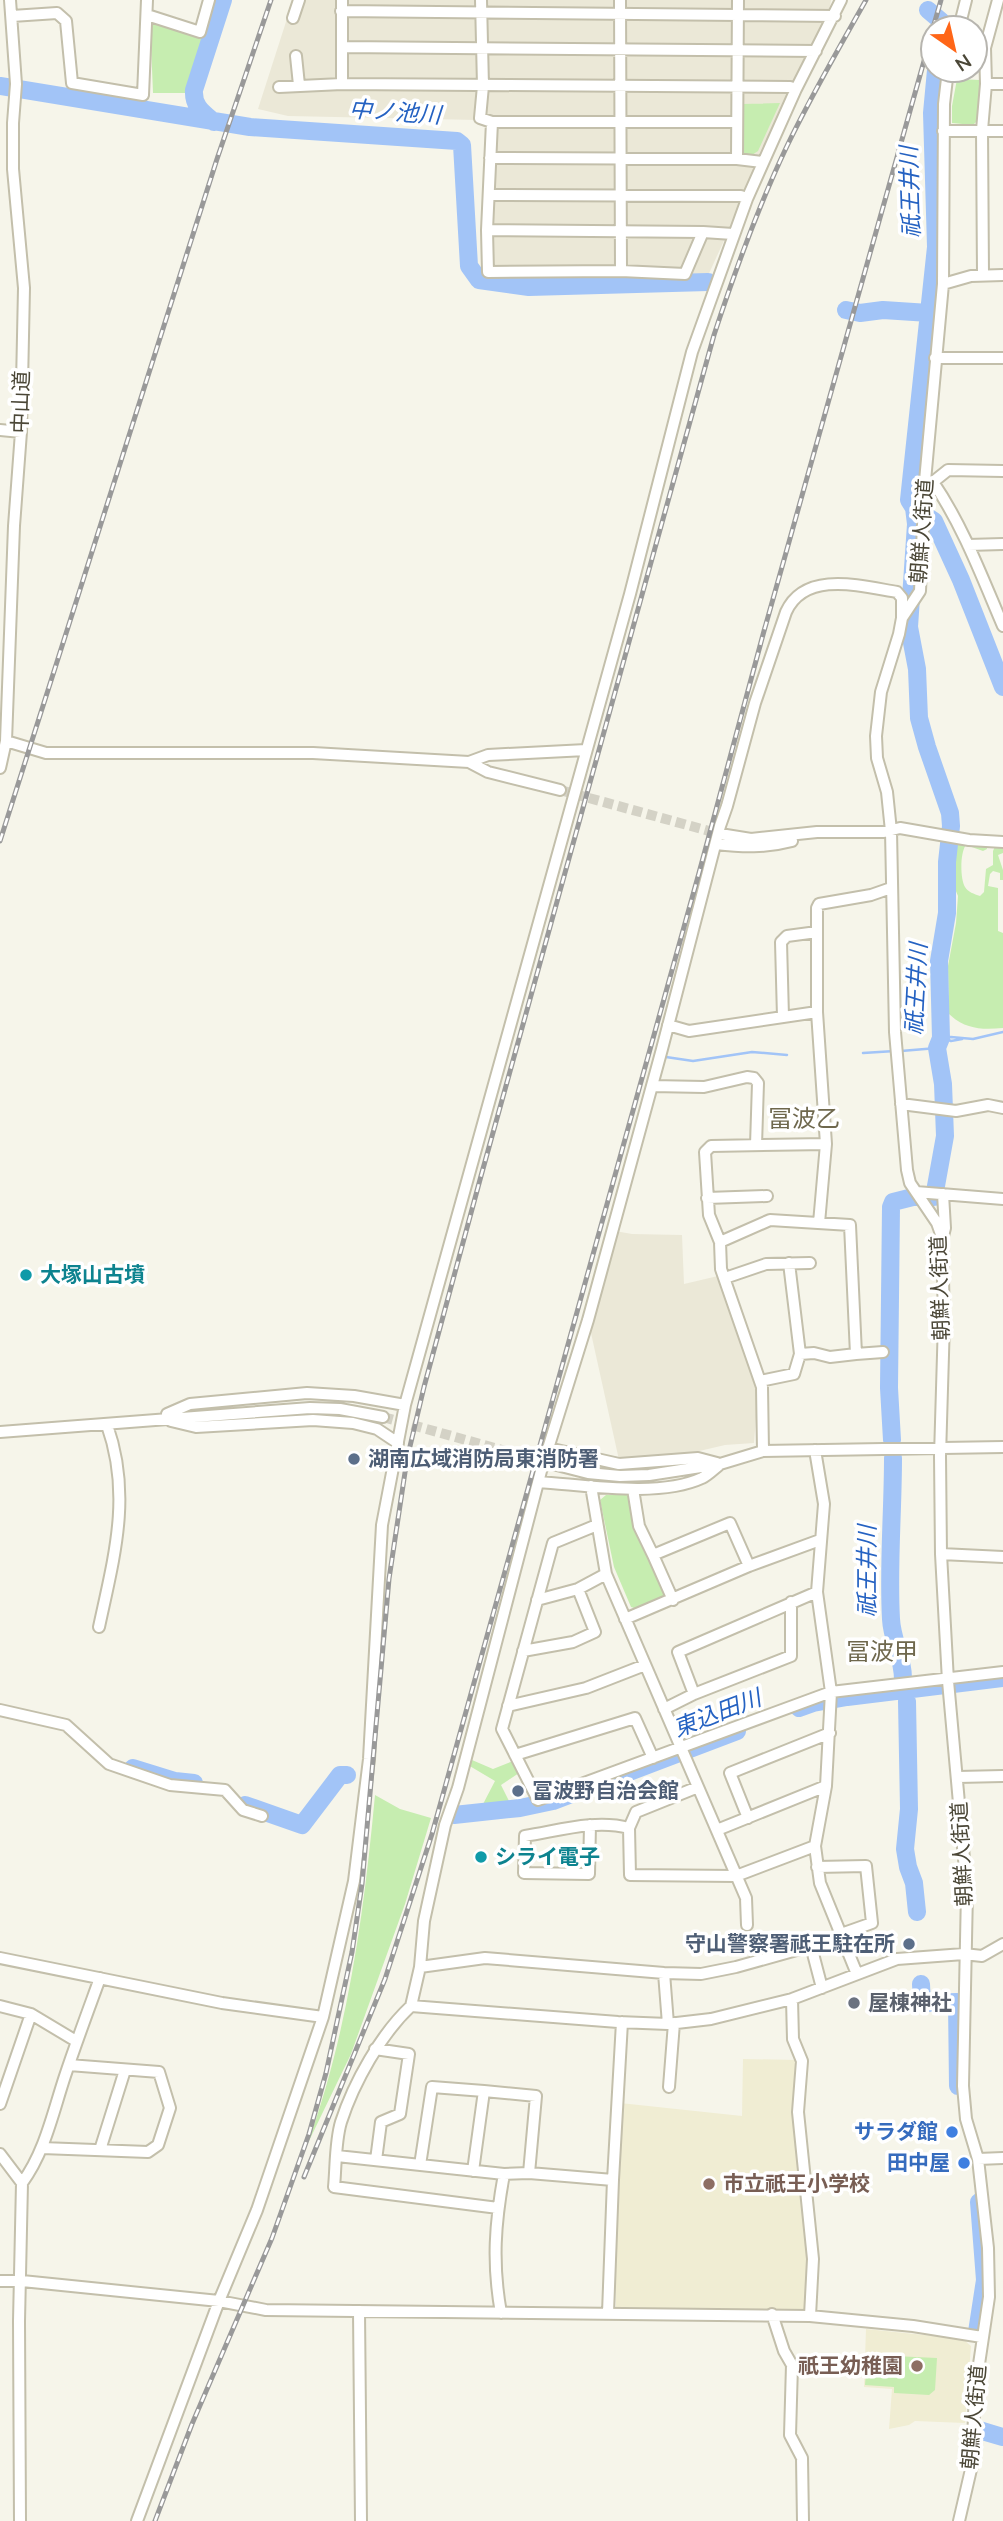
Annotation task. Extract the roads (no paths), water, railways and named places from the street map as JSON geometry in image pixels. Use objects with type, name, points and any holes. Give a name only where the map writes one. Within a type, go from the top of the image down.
[{"type":"street","name":"中山道","points":[[0,768],[6,741],[14,526],[21,432],[24,288],[13,169],[16,84],[10,0]]},
{"type":"street","points":[[12,16],[57,13],[66,21],[72,83],[143,95],[147,0]]},
{"type":"street","points":[[147,15],[200,32],[209,0]]},
{"type":"street","points":[[293,18],[299,0]]},
{"type":"street","points":[[620,0],[621,271]]},
{"type":"street","points":[[737,159],[738,0]]},
{"type":"street","points":[[137,2521],[219,2301],[257,2210],[323,2017],[354,1881],[371,1731],[382,1525],[405,1405],[630,594],[692,352],[733,234],[762,162],[841,0]]},
{"type":"street","points":[[997,29],[998,0]]},
{"type":"street","points":[[342,85],[342,5],[481,6],[738,16],[835,16]]},
{"type":"street","points":[[481,6],[483,86],[480,118],[492,122],[737,122]]},
{"type":"street","points":[[342,47],[816,51]]},
{"type":"street","points":[[296,56],[299,85]]},
{"type":"street","name":"朝鮮人街道","points":[[947,84],[943,131],[943,284],[935,358],[929,481],[924,498],[920,591],[904,615],[881,692],[876,736],[877,758],[887,792],[891,831],[895,1032],[907,1170],[910,1183],[937,1223],[943,1237],[941,1555],[967,1892],[963,2086],[966,2119],[978,2159],[988,2248],[989,2297],[975,2391],[972,2465],[959,2521]]},
{"type":"street","points":[[984,274],[982,130],[986,84]]},
{"type":"street","points":[[279,87],[619,85],[796,89]]},
{"type":"street","points":[[492,122],[487,230],[488,272],[621,271],[685,274],[703,232]]},
{"type":"street","points":[[943,131],[1003,131]]},
{"type":"street","points":[[490,158],[737,159],[762,162]]},
{"type":"street","points":[[489,195],[621,194],[747,198]]},
{"type":"street","points":[[487,230],[733,234]]},
{"type":"street","points":[[943,284],[984,274],[1003,275]]},
{"type":"street","points":[[935,358],[1003,358]]},
{"type":"street","points":[[0,430],[21,432]]},
{"type":"street","points":[[1003,471],[948,470],[929,481],[949,505],[998,604],[1003,626]]},
{"type":"street","points":[[968,545],[1003,544]]},
{"type":"street","points":[[498,2208],[334,2187],[341,2123],[375,2049],[394,2022],[411,2006],[420,1967],[424,1921],[445,1825],[458,1788],[548,1448],[588,1320],[755,704],[792,599],[802,591],[835,583],[854,585],[897,592],[902,598],[904,615]]},
{"type":"street","points":[[6,741],[46,753],[332,753],[469,762],[488,755],[586,750]]},
{"type":"street","points":[[469,762],[488,772],[560,790]]},
{"type":"street","points":[[718,839],[741,847],[771,846],[796,840],[802,833],[891,831],[900,828],[969,840],[1003,842]]},
{"type":"street","points":[[819,1223],[826,1144],[817,1012],[817,908],[820,904],[871,895],[891,888]]},
{"type":"street","points":[[783,1017],[781,942],[787,936],[817,932]]},
{"type":"street","points":[[668,1025],[689,1031],[817,1012]]},
{"type":"street","points":[[652,1086],[704,1087],[747,1077],[754,1078],[758,1083],[756,1145]]},
{"type":"street","points":[[901,1104],[956,1111],[988,1105],[1003,1108]]},
{"type":"street","points":[[763,1451],[762,1387],[721,1269],[720,1242],[709,1215],[705,1152],[711,1146],[826,1144]]},
{"type":"street","points":[[938,1193],[945,1228],[943,1237]]},
{"type":"street","points":[[918,1196],[938,1193],[1003,1199]]},
{"type":"street","points":[[708,1198],[767,1196]]},
{"type":"street","points":[[720,1242],[770,1220],[850,1225],[856,1354]]},
{"type":"street","points":[[760,1381],[794,1374],[800,1354],[789,1263]]},
{"type":"street","points":[[725,1278],[766,1264],[810,1263]]},
{"type":"street","points":[[800,1354],[814,1353],[830,1357],[883,1352]]},
{"type":"street","points":[[158,1418],[190,1404],[307,1393],[354,1395],[405,1405]]},
{"type":"street","points":[[0,1432],[310,1408],[340,1409],[383,1417]]},
{"type":"street","points":[[158,1418],[196,1427],[313,1420],[353,1423],[377,1429],[398,1443]]},
{"type":"street","points":[[99,1628],[115,1558],[121,1502],[116,1449],[107,1425]]},
{"type":"street","points":[[549,1463],[588,1473],[649,1475],[720,1464],[763,1451],[1003,1447]]},
{"type":"street","points":[[548,1448],[619,1464],[698,1458],[720,1464]]},
{"type":"street","points":[[815,1450],[824,1504],[817,1591],[831,1692],[826,1786],[815,1846],[820,1883],[857,1974]]},
{"type":"street","points":[[539,1482],[633,1489],[673,1486],[703,1478],[720,1464]]},
{"type":"street","points":[[591,1486],[606,1574],[746,1898],[747,1925]]},
{"type":"street","points":[[633,1489],[639,1526],[673,1600]]},
{"type":"street","points":[[653,1555],[730,1524],[749,1566]]},
{"type":"street","points":[[597,1525],[553,1542],[502,1729],[538,1800],[831,1692],[949,1684],[1003,1672]]},
{"type":"street","points":[[625,1619],[749,1566],[820,1540]]},
{"type":"street","points":[[941,1555],[1003,1557]]},
{"type":"street","points":[[537,1600],[578,1589],[606,1574]]},
{"type":"street","points":[[523,1651],[573,1642],[595,1632],[578,1589]]},
{"type":"street","points":[[694,1694],[678,1652],[817,1591]]},
{"type":"street","points":[[664,1709],[694,1694],[792,1656],[791,1602]]},
{"type":"street","points":[[508,1706],[586,1688],[645,1665]]},
{"type":"street","points":[[0,1710],[66,1725],[110,1764],[170,1785],[225,1790],[243,1810],[262,1815]]},
{"type":"street","points":[[515,1755],[635,1718],[653,1758]]},
{"type":"street","points":[[748,1818],[730,1773],[830,1733]]},
{"type":"street","points":[[958,1777],[1003,1776]]},
{"type":"street","points":[[696,1782],[636,1812],[629,1828],[630,1875],[736,1876],[815,1846]]},
{"type":"street","points":[[717,1830],[826,1786]]},
{"type":"street","points":[[590,1825],[589,1874],[524,1872],[525,1836],[590,1825],[615,1824],[629,1828]]},
{"type":"street","points":[[817,1867],[866,1866],[872,1923],[841,1934]]},
{"type":"street","points":[[411,2006],[622,2022],[671,2023],[742,2013],[792,1999],[898,1959],[964,1954],[982,1956],[1003,1944]]},
{"type":"street","points":[[420,1967],[485,1958],[664,1973],[713,1972],[811,1946],[822,1988]]},
{"type":"street","points":[[0,1958],[222,2003],[323,2017]]},
{"type":"street","points":[[664,1973],[671,2023],[669,2087]]},
{"type":"street","points":[[20,2521],[19,2322],[22,2281],[22,2183],[42,2148],[76,2041],[100,1978]]},
{"type":"street","points":[[792,1999],[793,2039],[802,2061],[798,2112],[813,2259],[810,2316]]},
{"type":"street","points":[[0,2006],[31,2014],[76,2041]]},
{"type":"street","points":[[0,2104],[31,2014]]},
{"type":"street","points":[[608,2314],[612,2180],[622,2022]]},
{"type":"street","points":[[375,2049],[409,2054],[400,2114],[381,2122],[376,2160]]},
{"type":"street","points":[[42,2148],[148,2152],[158,2146],[170,2108],[159,2072],[69,2065]]},
{"type":"street","points":[[100,2150],[125,2070]]},
{"type":"street","points":[[419,2165],[432,2087],[536,2096],[529,2173]]},
{"type":"street","points":[[473,2171],[484,2091]]},
{"type":"street","points":[[0,2154],[22,2183]]},
{"type":"street","points":[[337,2156],[504,2174],[529,2173],[612,2180]]},
{"type":"street","points":[[978,2159],[1003,2158]]},
{"type":"street","points":[[501,2313],[494,2244],[504,2174]]},
{"type":"street","points":[[0,2281],[219,2301],[266,2310],[772,2314],[913,2326],[982,2337]]},
{"type":"street","points":[[989,2297],[1003,2298]]},
{"type":"street","points":[[359,2311],[361,2521]]},
{"type":"street","points":[[772,2314],[784,2351],[792,2365],[790,2435],[802,2458],[803,2521]]},
{"type":"waterway","points":[[214,122],[197,105],[194,90],[223,0]]},
{"type":"waterway","name":"祇王井川","points":[[928,10],[933,14]]},
{"type":"waterway","name":"祇王井川","points":[[892,1440],[889,1388],[891,1207],[893,1202],[913,1197],[934,1197],[945,1136],[943,1084],[937,1048],[941,1038],[939,961],[947,913],[947,862],[951,826],[950,813],[919,718],[917,669],[909,627],[916,524],[914,508],[909,500],[936,247],[932,113],[935,84]]},
{"type":"waterway","name":"中ノ池川","points":[[0,86],[250,127],[457,141],[462,145],[469,266],[479,280],[529,287],[708,282]]},
{"type":"waterway","name":"中ノ池川","points":[[846,310],[860,313],[883,310],[929,313]]},
{"type":"waterway","name":"中ノ池川","points":[[914,508],[934,521],[961,580],[1003,687]]},
{"type":"waterway","points":[[941,1038],[973,1039],[1003,1032]]},
{"type":"waterway","points":[[944,1038],[951,1041],[962,1039]]},
{"type":"waterway","points":[[901,1051],[937,1048]]},
{"type":"waterway","points":[[863,1053],[895,1051]]},
{"type":"waterway","points":[[666,1057],[693,1061],[752,1052],[787,1055]]},
{"type":"waterway","name":"祇王井川","points":[[893,1458],[891,1619],[903,1682]]},
{"type":"waterway","name":"東込田川","points":[[799,1708],[847,1697],[1003,1678]]},
{"type":"waterway","name":"祇王井川","points":[[907,1701],[909,1809],[905,1849],[914,1883],[917,1912]]},
{"type":"waterway","name":"東込田川","points":[[454,1815],[520,1808],[553,1801],[737,1731]]},
{"type":"waterway","name":"東込田川","points":[[133,1768],[175,1781],[194,1783]]},
{"type":"waterway","name":"東込田川","points":[[245,1805],[302,1825],[340,1775],[347,1775]]},
{"type":"waterway","name":"祇王井川","points":[[921,1984],[922,2003],[957,2002],[958,2086]]},
{"type":"waterway","name":"祇王井川","points":[[977,2332],[985,2280],[979,2202]]},
{"type":"waterway","name":"祇王井川","points":[[979,2430],[1003,2437]]},
{"type":"tunnel","points":[[560,790],[720,834]]},
{"type":"tunnel","points":[[383,1417],[549,1463]]},
{"type":"railway","points":[[0,841],[217,159],[271,0]]},
{"type":"railway","points":[[155,2521],[192,2424],[272,2238],[309,2134],[326,2073],[352,1952],[362,1884],[389,1579],[407,1459],[481,1176],[714,335],[776,169],[866,0]]},
{"type":"railway","points":[[937,14],[941,0]]},
{"type":"railway","points":[[304,2177],[385,1979],[432,1834],[919,79]]},
{"type":"place","name":"大塚山古墳","points":[[26,1275]]},
{"type":"place","name":"湖南広域消防局東消防署","points":[[354,1459]]},
{"type":"place","name":"冨波野自治会館","points":[[518,1791]]},
{"type":"place","name":"シライ電子","points":[[481,1857]]},
{"type":"place","name":"守山警察署祗王駐在所","points":[[909,1944]]},
{"type":"place","name":"屋棟神社","points":[[854,2003]]},
{"type":"place","name":"サラダ館","points":[[952,2132]]},
{"type":"place","name":"田中屋","points":[[964,2163]]},
{"type":"place","name":"市立祇王小学校","points":[[709,2184]]},
{"type":"place","name":"祇王幼稚園","points":[[917,2366]]},
{"type":"district","name":"冨波乙","points":[[804,1119]]},
{"type":"district","name":"冨波甲","points":[[882,1652]]}]
